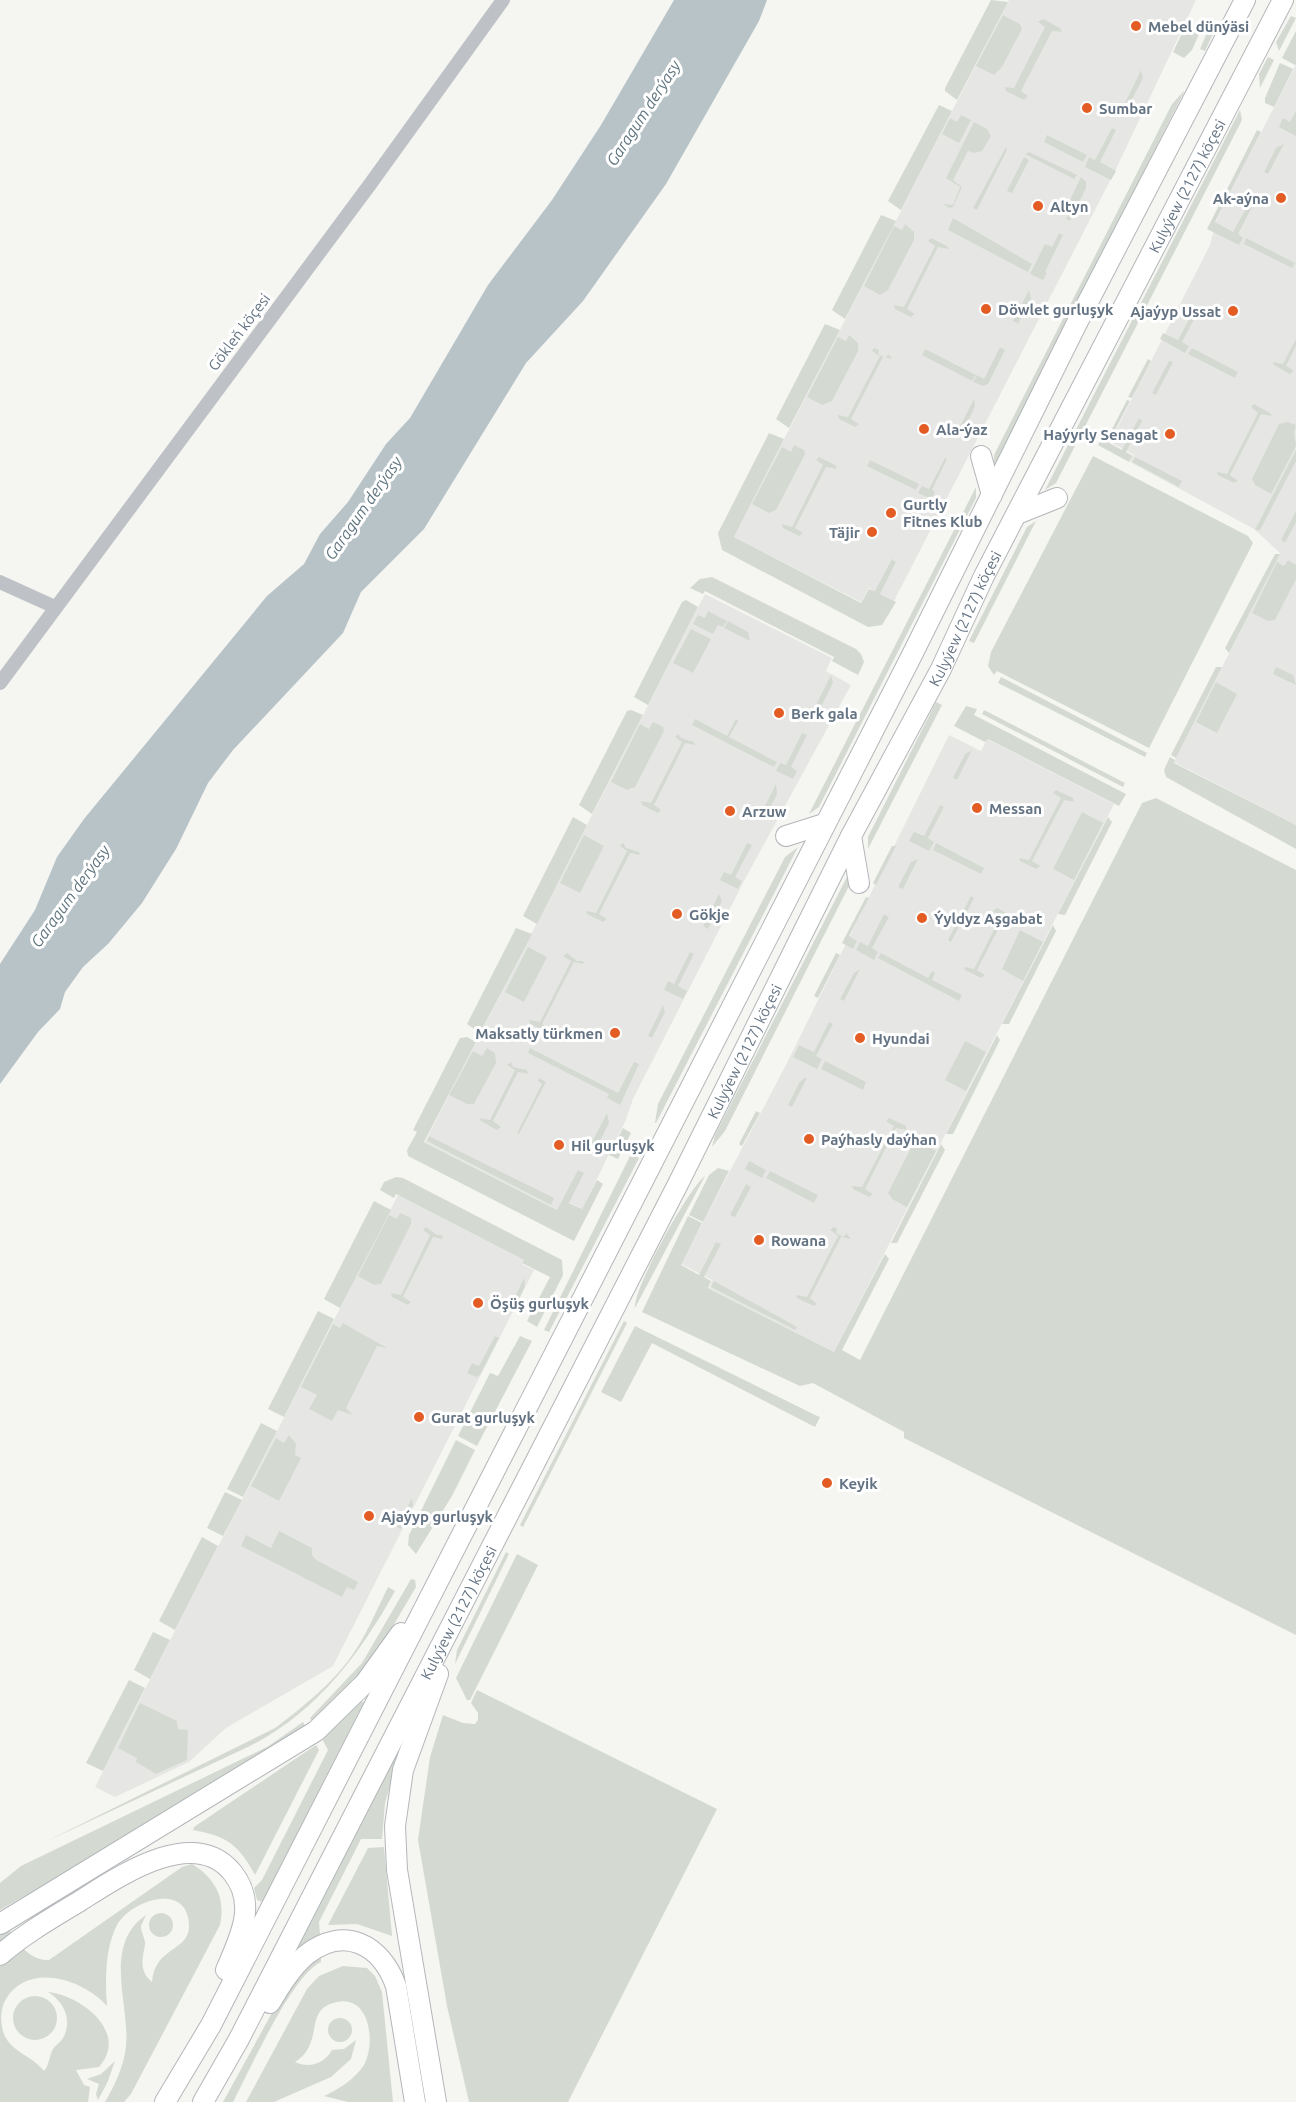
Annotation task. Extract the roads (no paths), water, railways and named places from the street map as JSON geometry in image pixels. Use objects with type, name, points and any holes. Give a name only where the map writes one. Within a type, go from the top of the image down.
[{"type":"highway","name":"Kulyýew (2127) köçesi","points":[[165,2102],[211,2025],[992,495],[1077,323],[1245,0]]},
{"type":"highway","name":"Kulyýew (2127) köçesi","points":[[203,2102],[239,2039],[678,1184],[850,836],[941,669],[984,576],[1283,0]]},
{"type":"highway","points":[[981,456],[992,495]]},
{"type":"highway","points":[[1017,514],[1058,498]]},
{"type":"highway","points":[[786,836],[824,824]]},
{"type":"highway","points":[[850,836],[859,883]]},
{"type":"highway","points":[[0,1924],[316,1731],[364,1683],[441,1577]]},
{"type":"highway","points":[[436,2102],[397,1870],[395,1826],[403,1770],[463,1603]]},
{"type":"highway","points":[[0,1955],[35,1928],[148,1862],[194,1852],[209,1856],[225,1863],[242,1884],[246,1907],[244,1927],[217,1989],[211,2025]]},
{"type":"highway","points":[[239,2039],[258,2022],[280,1986],[308,1954],[331,1943],[344,1941],[365,1945],[385,1961],[396,1986],[415,2102]]},
{"type":"street","name":"Gökleň köçesi","points":[[0,683],[364,193],[503,0]]},
{"type":"street","points":[[0,582],[55,607]]},
{"type":"water","name":"Garagum derýasy","points":[[674,0],[767,0],[759,21],[666,184],[583,301],[526,363],[424,529],[361,592],[343,633],[233,750],[208,783],[176,849],[142,903],[108,944],[83,967],[65,992],[60,1009],[38,1032],[0,1084],[0,964],[35,910],[57,857],[84,819],[267,596],[304,564],[320,534],[348,502],[386,444],[410,418],[488,285],[552,200],[601,125]]},
{"type":"place","name":"Mebel dünýäsi","points":[[1136,26]]},
{"type":"place","name":"Sumbar","points":[[1087,108]]},
{"type":"place","name":"Ak-aýna","points":[[1281,198]]},
{"type":"place","name":"Altyn","points":[[1038,206]]},
{"type":"place","name":"Döwlet gurluşyk","points":[[986,309]]},
{"type":"place","name":"Ajaýyp Ussat","points":[[1233,311]]},
{"type":"place","name":"Ala-ýaz","points":[[924,429]]},
{"type":"place","name":"Haýyrly Senagat","points":[[1170,434]]},
{"type":"place","name":"Gurtly Fitnes Klub","points":[[891,513]]},
{"type":"place","name":"Täjir","points":[[872,532]]},
{"type":"place","name":"Berk gala","points":[[779,713]]},
{"type":"place","name":"Messan","points":[[977,808]]},
{"type":"place","name":"Arzuw","points":[[730,811]]},
{"type":"place","name":"Gökje","points":[[677,914]]},
{"type":"place","name":"Ýyldyz Aşgabat","points":[[922,918]]},
{"type":"place","name":"Maksatly türkmen","points":[[615,1033]]},
{"type":"place","name":"Hyundai","points":[[860,1038]]},
{"type":"place","name":"Paýhasly daýhan","points":[[809,1139]]},
{"type":"place","name":"Hil gurluşyk","points":[[559,1145]]},
{"type":"place","name":"Rowana","points":[[759,1240]]},
{"type":"place","name":"Öşüş gurluşyk","points":[[478,1303]]},
{"type":"place","name":"Gurat gurluşyk","points":[[419,1417]]},
{"type":"place","name":"Keyik","points":[[827,1483]]},
{"type":"place","name":"Ajaýyp gurluşyk","points":[[369,1516]]}]
